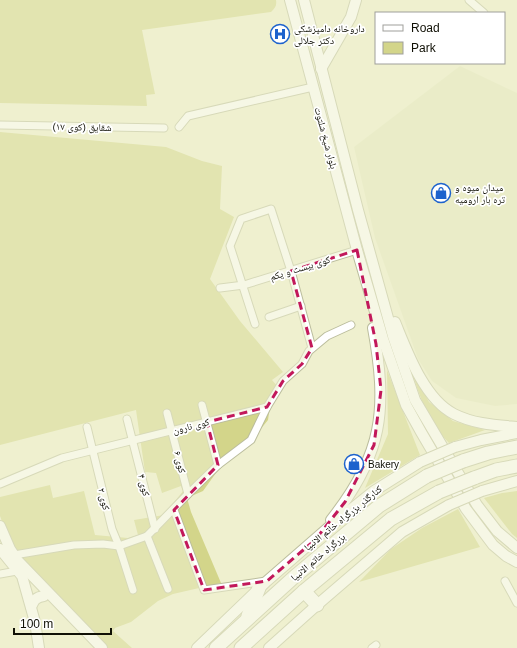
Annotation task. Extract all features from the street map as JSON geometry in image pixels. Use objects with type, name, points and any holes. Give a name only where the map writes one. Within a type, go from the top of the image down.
[{"type":"highway","name":"بزرگراه خاتم الانبیا","points":[[216,648],[293,578],[379,506],[428,476],[463,461],[488,453],[517,447]]},
{"type":"highway","name":"بزرگراه خاتم الانبیا","points":[[240,648],[304,591],[391,519],[439,492],[496,470],[517,466]]},
{"type":"highway","points":[[246,620],[263,584]]},
{"type":"highway","points":[[304,591],[317,605]]},
{"type":"main road","name":"بلوار شیخ شلتوت","points":[[290,0],[364,275]]},
{"type":"main road","name":"بلوار شیخ شلتوت","points":[[304,0],[375,271]]},
{"type":"main road","points":[[321,69],[351,17],[356,0]]},
{"type":"main road","points":[[322,123],[335,119]]},
{"type":"main road","points":[[375,271],[413,366],[435,399],[453,414],[471,421],[490,426],[517,427]]},
{"type":"main road","points":[[375,271],[395,342],[415,400],[477,505],[497,531],[517,548]]},
{"type":"main road","points":[[315,540],[357,484],[374,445],[379,426],[381,390],[376,344],[364,275]]},
{"type":"main road","points":[[364,275],[387,353],[406,405],[420,432],[466,510],[493,545],[506,556],[517,562]]},
{"type":"main road","name":"کنارگذر بزرگراه خاتم الانبیا","points":[[199,646],[263,584],[374,491],[420,462],[455,447],[517,433]]},
{"type":"main road","points":[[269,648],[402,532],[449,505],[482,492],[517,481]]},
{"type":"main road","points":[[0,526],[21,572],[35,622],[39,648]]},
{"type":"main road","points":[[1,550],[93,648]]},
{"type":"main road","points":[[21,572],[102,648]]},
{"type":"main road","points":[[31,607],[33,601],[38,596],[44,596]]},
{"type":"main road","points":[[199,646],[246,620]]},
{"type":"street","points":[[469,0],[483,12]]},
{"type":"street","points":[[179,127],[188,116],[313,87]]},
{"type":"street","name":"شقایق (کوی ۱۷)","points":[[0,125],[164,128]]},
{"type":"street","points":[[255,324],[244,285],[230,246],[241,219],[271,209],[291,271],[312,348]]},
{"type":"street","name":"کوی بیست و یکم","points":[[220,288],[244,285],[357,250]]},
{"type":"street","points":[[269,317],[301,306]]},
{"type":"street","points":[[14,555],[74,545],[103,544],[119,546],[148,536],[188,494],[218,466],[251,440],[267,407],[283,381],[302,364],[309,351],[327,336],[352,326]]},
{"type":"street","points":[[202,405],[218,466]]},
{"type":"street","name":"کوی نارون","points":[[0,484],[62,458],[267,407]]},
{"type":"street","name":"کوی ۶","points":[[167,413],[188,494]]},
{"type":"street","name":"کوی ۴","points":[[128,419],[155,529]]},
{"type":"street","name":"کوی ۲","points":[[86,427],[112,529],[133,590]]},
{"type":"street","points":[[174,510],[204,590],[263,584]]},
{"type":"street","points":[[148,536],[168,589]]},
{"type":"street","points":[[0,574],[21,572]]},
{"type":"street","points":[[505,581],[517,603]]},
{"type":"highlighted area","points":[[357,250],[376,344],[381,390],[374,445],[345,502],[315,540],[267,581],[204,590],[174,510],[218,465],[207,422],[267,407],[283,381],[302,364],[312,348],[291,271]]},
{"type":"shaded area","name":"میدان میوه و تره بار ارومیه","points":[[460,66],[517,93],[517,404],[495,406],[456,398],[432,381],[418,359],[375,238],[354,147]]},
{"type":"green space","points":[[0,0],[276,0],[276,2],[275,7],[271,12],[142,30],[155,94],[146,95],[147,106],[0,103]]},
{"type":"green space","points":[[0,132],[166,147],[202,161],[222,166],[220,209],[234,217],[210,279],[240,321],[283,372],[272,380],[278,387],[271,399],[268,420],[251,441],[221,466],[203,491],[187,498],[191,512],[221,583],[173,594],[158,601],[131,622],[115,628],[113,631],[132,648],[106,648],[27,577],[0,516],[0,497],[50,485],[53,498],[84,491],[95,535],[128,538],[138,535],[134,520],[164,515],[183,491],[181,486],[162,493],[156,473],[145,472],[136,410],[0,445]]},
{"type":"green space","points":[[409,363],[429,402],[453,421],[485,430],[449,443],[434,425],[424,406]]},
{"type":"green space","points":[[387,370],[420,455],[365,488],[388,434]]},
{"type":"green space","points":[[517,491],[517,538],[512,534],[484,498]]},
{"type":"green space","points":[[458,509],[480,547],[359,582],[391,549],[422,528]]},
{"type":"place","name":"داروخانه دامپزشکی دکتر جلالی","points":[[280,34]]},
{"type":"place","name":"میدان میوه و تره بار ارومیه","points":[[441,193]]},
{"type":"place","name":"Bakery","points":[[354,464]]}]
